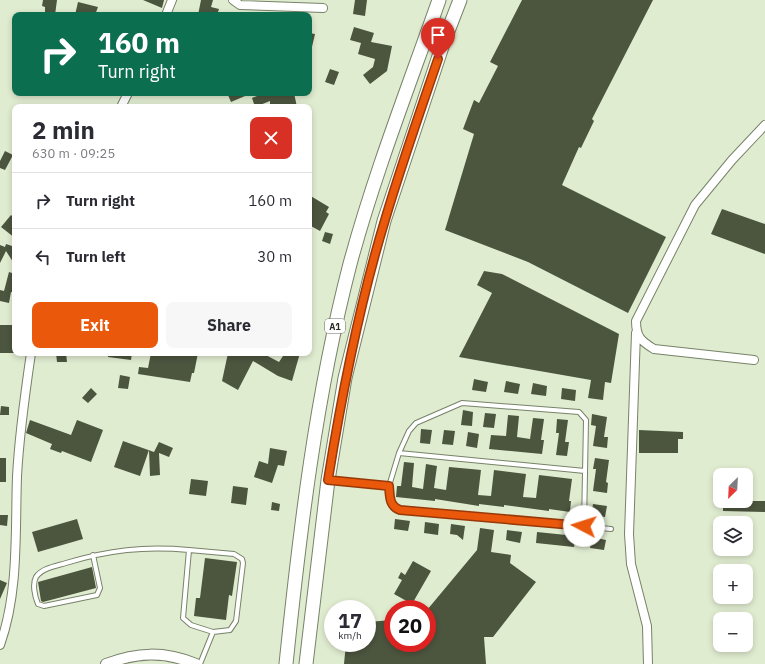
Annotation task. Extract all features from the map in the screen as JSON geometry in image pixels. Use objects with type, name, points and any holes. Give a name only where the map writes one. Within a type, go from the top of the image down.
[{"type":"highway","name":"A1","points":[[286,664],[304,500],[326,370],[336,322],[367,207],[439,0]]},
{"type":"highway","name":"A1","points":[[306,664],[328,480],[345,378],[384,221],[443,44],[460,0]]},
{"type":"street","points":[[167,12],[172,0]]},
{"type":"street","points":[[233,0],[240,5],[323,8]]},
{"type":"street","points":[[648,664],[648,626],[631,564],[629,534],[636,321],[694,205],[732,160],[765,125]]},
{"type":"street","points":[[636,321],[636,333],[641,341],[654,349],[754,360]]},
{"type":"street","points":[[1,641],[11,598],[14,570],[17,474],[24,395],[30,356]]},
{"type":"street","points":[[106,664],[132,655],[153,653],[168,654],[196,664]]},
{"type":"lane","points":[[584,526],[586,420],[578,412],[462,403],[416,423],[409,431],[399,453],[389,486],[391,503],[395,508],[400,510],[611,529]]},
{"type":"lane","points":[[399,453],[586,471]]},
{"type":"lane","points":[[328,480],[389,486]]},
{"type":"lane","points":[[92,555],[100,588],[97,595],[44,606],[38,604],[34,584],[38,575],[48,568],[92,555],[156,547],[234,554],[242,559],[244,563],[236,621],[230,630],[212,632],[191,625],[183,618],[189,550]]},
{"type":"lane","points":[[200,664],[212,632]]},
{"type":"building","points":[[43,0],[57,0],[55,12],[45,12],[45,7],[42,6]]},
{"type":"building","points":[[143,0],[164,0],[162,8]]},
{"type":"building","points":[[201,0],[213,0],[211,7],[219,9],[218,12],[199,12]]},
{"type":"building","points":[[355,0],[367,0],[365,16],[353,14]]},
{"type":"building","points":[[522,0],[653,0],[592,119],[594,121],[581,148],[579,147],[562,185],[666,237],[628,313],[528,262],[445,230],[474,134],[463,129],[474,100],[479,103],[498,66],[490,62]]},
{"type":"building","points":[[78,2],[98,7],[96,12],[76,12]]},
{"type":"building","points":[[354,27],[374,33],[371,42],[392,46],[387,71],[370,84],[363,75],[373,67],[375,59],[358,54],[361,43],[350,40]]},
{"type":"building","points":[[312,34],[315,34],[312,47]]},
{"type":"building","points":[[330,69],[339,72],[334,85],[325,82]]},
{"type":"building","points":[[228,96],[245,96],[231,102]]},
{"type":"building","points":[[257,96],[295,96],[296,104],[270,104],[270,101],[262,104],[254,104],[252,98]]},
{"type":"building","points":[[5,151],[12,154],[5,170],[0,168],[0,161]]},
{"type":"building","points":[[312,197],[329,207],[326,212],[329,214],[320,231],[312,227]]},
{"type":"building","points":[[722,209],[765,224],[765,254],[711,234]]},
{"type":"building","points":[[11,215],[12,236],[1,227]]},
{"type":"building","points":[[325,232],[333,234],[330,244],[322,241]]},
{"type":"building","points":[[6,244],[12,246],[12,260],[6,251],[0,263],[0,245],[5,247]]},
{"type":"building","points":[[484,271],[502,274],[619,334],[611,383],[605,382],[603,400],[588,398],[591,380],[459,357],[492,293],[477,285]]},
{"type":"building","points":[[9,272],[12,273],[12,292],[9,303],[0,301],[0,290],[4,291]]},
{"type":"building","points":[[0,325],[12,325],[12,353],[0,353]]},
{"type":"building","points":[[56,356],[66,356],[67,362],[57,362]]},
{"type":"building","points":[[108,356],[132,356],[131,360]]},
{"type":"building","points":[[150,356],[197,356],[194,373],[192,373],[190,382],[138,374],[139,367],[148,368]]},
{"type":"building","points":[[227,356],[268,356],[279,362],[283,356],[299,356],[292,381],[278,376],[253,361],[238,390],[222,381]]},
{"type":"building","points":[[120,375],[130,377],[128,389],[118,388]]},
{"type":"building","points":[[474,379],[488,382],[486,392],[472,390]]},
{"type":"building","points":[[506,381],[520,384],[518,394],[504,392]]},
{"type":"building","points":[[533,383],[547,386],[546,396],[531,394]]},
{"type":"building","points":[[91,388],[97,394],[88,403],[82,398]]},
{"type":"building","points":[[562,388],[576,390],[575,401],[561,399]]},
{"type":"building","points":[[1,406],[9,407],[9,415],[0,415]]},
{"type":"building","points":[[463,410],[473,412],[472,426],[461,425]]},
{"type":"building","points":[[485,413],[496,414],[494,428],[483,427]]},
{"type":"building","points":[[592,414],[607,417],[604,437],[608,437],[607,448],[593,446],[596,426],[591,425]]},
{"type":"building","points":[[508,415],[519,416],[517,437],[530,439],[533,418],[544,419],[541,440],[544,440],[542,454],[489,449],[491,435],[506,436]]},
{"type":"building","points":[[557,419],[568,420],[565,442],[569,442],[567,456],[556,455],[559,433],[556,433]]},
{"type":"building","points":[[30,420],[71,435],[77,420],[103,430],[91,462],[62,451],[61,453],[50,449],[52,444],[26,433]]},
{"type":"building","points":[[421,429],[432,430],[430,444],[420,443]]},
{"type":"building","points":[[444,430],[455,431],[453,445],[442,444]]},
{"type":"building","points":[[639,430],[683,432],[683,439],[678,439],[678,453],[639,453]]},
{"type":"building","points":[[468,432],[479,434],[477,448],[466,446]]},
{"type":"building","points":[[123,441],[149,450],[140,476],[114,467]]},
{"type":"building","points":[[159,442],[173,448],[169,457],[159,453],[160,475],[150,476],[149,450],[154,452]]},
{"type":"building","points":[[270,448],[287,451],[284,466],[278,465],[272,483],[254,477],[259,461],[268,464]]},
{"type":"building","points":[[0,458],[6,458],[6,482],[0,482]]},
{"type":"building","points":[[595,458],[609,460],[606,482],[608,483],[607,493],[593,491],[596,469],[593,469]]},
{"type":"building","points":[[404,462],[414,463],[412,487],[423,489],[426,464],[437,466],[434,488],[446,490],[449,467],[481,470],[478,495],[491,496],[494,470],[526,474],[523,497],[536,498],[539,475],[572,479],[569,501],[571,501],[570,512],[549,509],[549,511],[504,505],[504,507],[479,504],[479,506],[435,499],[435,501],[396,497],[397,486],[401,486]]},
{"type":"building","points":[[191,479],[208,481],[206,496],[189,494]]},
{"type":"building","points":[[233,486],[248,488],[246,505],[231,503]]},
{"type":"building","points":[[753,501],[765,501],[765,512],[723,511],[723,508],[753,508]]},
{"type":"building","points":[[272,502],[280,504],[279,511],[271,510]]},
{"type":"building","points":[[593,504],[607,506],[605,517],[591,515]]},
{"type":"building","points":[[0,515],[8,515],[7,526],[0,525]]},
{"type":"building","points":[[77,519],[83,539],[38,552],[32,532]]},
{"type":"building","points":[[395,519],[410,521],[408,531],[394,529]]},
{"type":"building","points":[[425,522],[439,524],[438,535],[424,533]]},
{"type":"building","points":[[451,524],[465,526],[463,540],[457,535],[450,534]]},
{"type":"building","points":[[480,528],[494,530],[491,552],[511,555],[510,563],[536,582],[493,637],[484,637],[486,664],[344,664],[345,652],[376,652],[376,621],[384,621],[384,652],[436,652],[435,600],[477,550]]},
{"type":"building","points":[[507,530],[522,532],[520,543],[506,540]]},
{"type":"building","points":[[537,532],[576,536],[574,547],[536,543]]},
{"type":"building","points":[[592,537],[606,540],[604,550],[590,548]]},
{"type":"building","points":[[205,558],[237,562],[232,596],[229,595],[226,620],[194,616],[196,598],[200,598]]},
{"type":"building","points":[[413,561],[431,571],[414,600],[405,600],[394,594],[402,580],[398,578],[401,572],[405,575]]},
{"type":"building","points":[[92,567],[96,588],[43,602],[41,601],[38,582]]},
{"type":"building","points":[[0,580],[7,583],[0,599]]},
{"type":"route","points":[[438,59],[384,221],[364,296],[345,378],[328,480],[389,486],[391,503],[395,508],[400,510],[584,526]]}]
